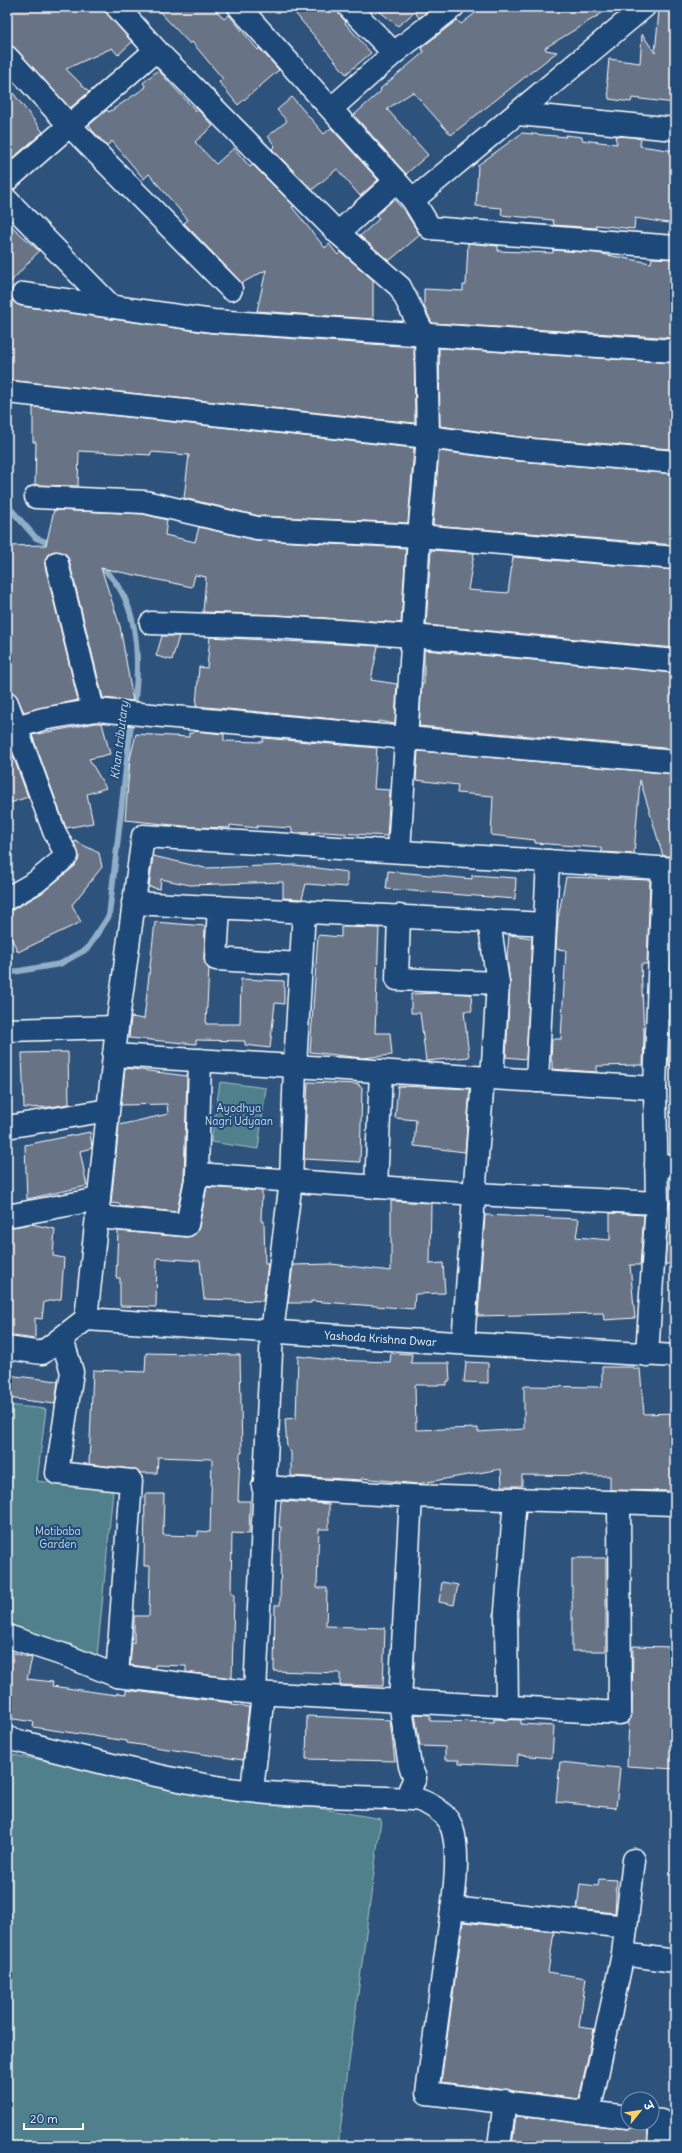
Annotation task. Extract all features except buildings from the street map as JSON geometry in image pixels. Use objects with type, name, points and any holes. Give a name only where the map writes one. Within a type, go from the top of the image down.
[{"type":"street","points":[[117,7],[156,50],[338,233],[400,287],[420,327],[426,334],[428,436],[412,636],[399,851]]},
{"type":"street","points":[[239,7],[332,108],[413,200],[430,228],[675,247]]},
{"type":"street","points":[[349,7],[394,54]]},
{"type":"street","points":[[332,108],[394,54],[454,7]]},
{"type":"street","points":[[413,200],[518,114],[644,7]]},
{"type":"street","points":[[7,180],[156,50]]},
{"type":"street","points":[[7,57],[70,126],[231,288]]},
{"type":"street","points":[[518,114],[675,129]]},
{"type":"street","points":[[338,233],[396,181]]},
{"type":"street","points":[[7,200],[112,307]]},
{"type":"street","points":[[24,294],[212,321],[675,351]]},
{"type":"street","points":[[7,392],[428,436],[519,449],[675,462]]},
{"type":"street","points":[[36,497],[146,502],[257,528],[419,536],[675,558]]},
{"type":"street","points":[[57,563],[93,710]]},
{"type":"street","points":[[151,623],[277,627],[412,636],[675,661]]},
{"type":"street","points":[[7,702],[54,831],[67,856],[36,882],[8,898],[7,894]]},
{"type":"street","points":[[16,727],[93,710],[675,762]]},
{"type":"street","points":[[7,1348],[42,1354],[86,1319],[117,1027],[143,836],[669,869],[655,1088],[666,1166],[657,1203],[647,1355]]},
{"type":"street","points":[[537,1080],[548,861]]},
{"type":"street","points":[[133,903],[545,924]]},
{"type":"street","points":[[219,907],[216,959],[301,964]]},
{"type":"street","points":[[252,1790],[259,1694],[264,1487],[272,1332],[291,1181],[295,1066],[304,912]]},
{"type":"street","points":[[399,916],[397,979],[498,982]]},
{"type":"street","points":[[463,1342],[475,1194],[498,982],[490,921]]},
{"type":"street","points":[[7,1030],[117,1027]]},
{"type":"street","points":[[114,1055],[655,1088]]},
{"type":"street","points":[[7,1216],[98,1208],[187,1225],[197,1174],[200,1060]]},
{"type":"street","points":[[376,1187],[381,1071]]},
{"type":"street","points":[[7,1128],[108,1110]]},
{"type":"street","points":[[197,1174],[475,1194],[657,1203]]},
{"type":"street","name":"Yashoda Krishna Dwar","points":[[86,1319],[272,1332],[463,1342],[675,1356]]},
{"type":"street","points":[[62,1339],[72,1372],[57,1472],[131,1481],[117,1676]]},
{"type":"street","points":[[264,1487],[411,1496],[675,1504]]},
{"type":"street","points":[[411,1496],[400,1702],[410,1766],[415,1778],[410,1789],[412,1795],[416,1799]]},
{"type":"street","points":[[507,1708],[506,1610],[515,1500]]},
{"type":"street","points":[[7,1636],[67,1656],[117,1676],[259,1694],[620,1713],[619,1503]]},
{"type":"street","points":[[7,1738],[149,1774],[218,1787],[416,1799],[429,1803],[442,1813],[452,1827],[456,1847],[452,1908],[427,2093],[505,2101],[620,2116]]},
{"type":"street","points":[[589,2112],[623,1954],[634,1860]]},
{"type":"street","points":[[452,1908],[626,1927]]},
{"type":"street","points":[[623,1954],[675,1961]]},
{"type":"street","points":[[499,2146],[505,2101]]},
{"type":"street","points":[[659,2146],[660,2121]]},
{"type":"green space","name":"Ayodhya Nagri Udyaan","points":[[220,1082],[266,1088],[258,1149],[211,1142]]},
{"type":"green space","name":"Motibaba Garden","points":[[7,1405],[46,1409],[37,1481],[113,1490],[97,1657],[7,1623]]},
{"type":"green space","points":[[7,1754],[381,1819],[338,2146],[7,2146]]},
{"type":"waterway","name":"Khan tributary","points":[[7,505],[36,538],[54,545]]},
{"type":"waterway","name":"Khan tributary","points":[[7,973],[60,964],[87,949],[109,916],[136,690],[137,652],[135,633],[125,598],[114,580],[98,563]]}]
